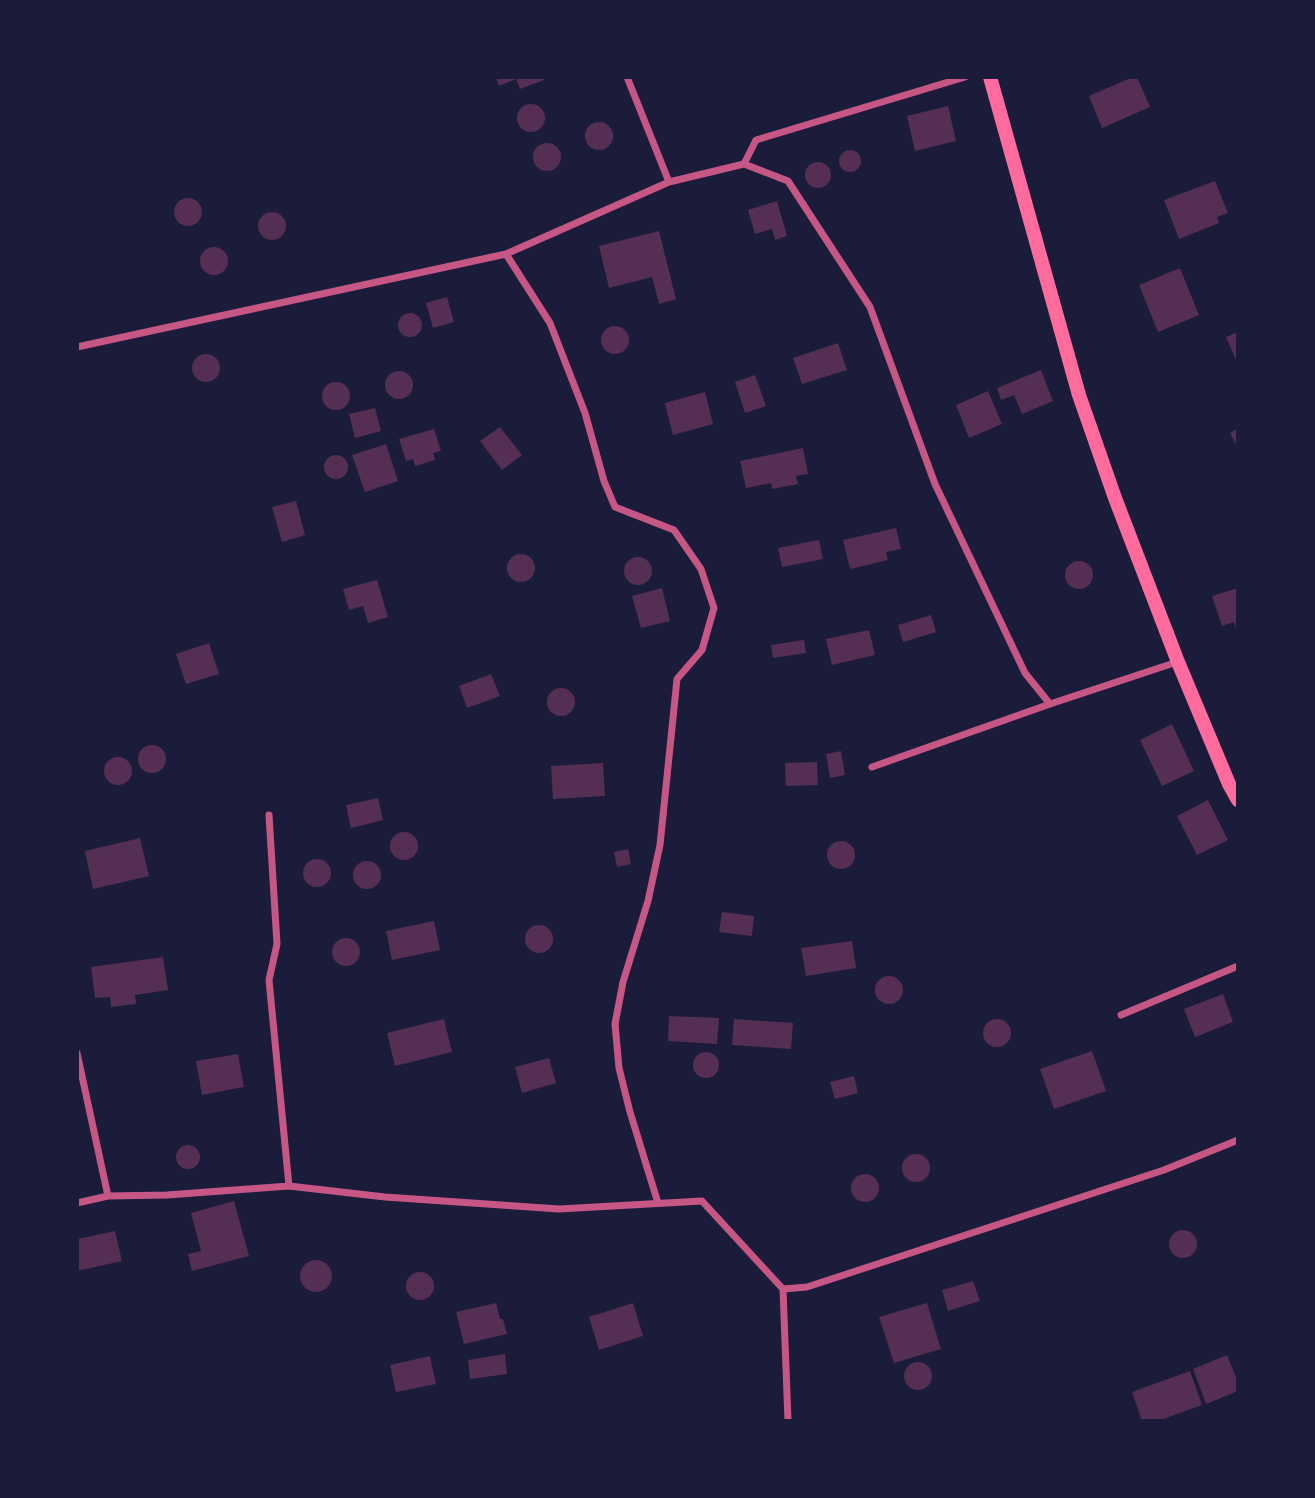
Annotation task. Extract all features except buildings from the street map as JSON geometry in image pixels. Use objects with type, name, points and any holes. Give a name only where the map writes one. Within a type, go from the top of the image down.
[{"type":"main road","points":[[990,77],[1079,395],[1178,662],[1229,785],[1238,800]]},
{"type":"street","points":[[627,77],[669,182]]},
{"type":"street","points":[[744,164],[756,140],[965,77]]},
{"type":"street","points":[[77,346],[506,254],[669,182],[744,164],[788,181],[870,307],[935,484],[1025,673],[1049,704]]},
{"type":"street","points":[[506,254],[550,323],[585,413],[604,481],[615,507],[674,530],[701,569],[714,608],[702,650],[677,679],[660,845],[648,901],[623,982],[615,1024],[619,1068],[658,1203]]},
{"type":"street","points":[[872,766],[1178,662]]},
{"type":"street","points":[[269,815],[277,944],[268,980],[289,1186]]},
{"type":"street","points":[[1121,1015],[1238,966]]},
{"type":"street","points":[[77,1053],[108,1196]]},
{"type":"street","points":[[783,1290],[807,1287],[1151,1174],[1238,1140]]},
{"type":"street","points":[[77,1203],[108,1196],[167,1195],[289,1186],[385,1197],[559,1209],[702,1201],[783,1290],[788,1421]]}]
